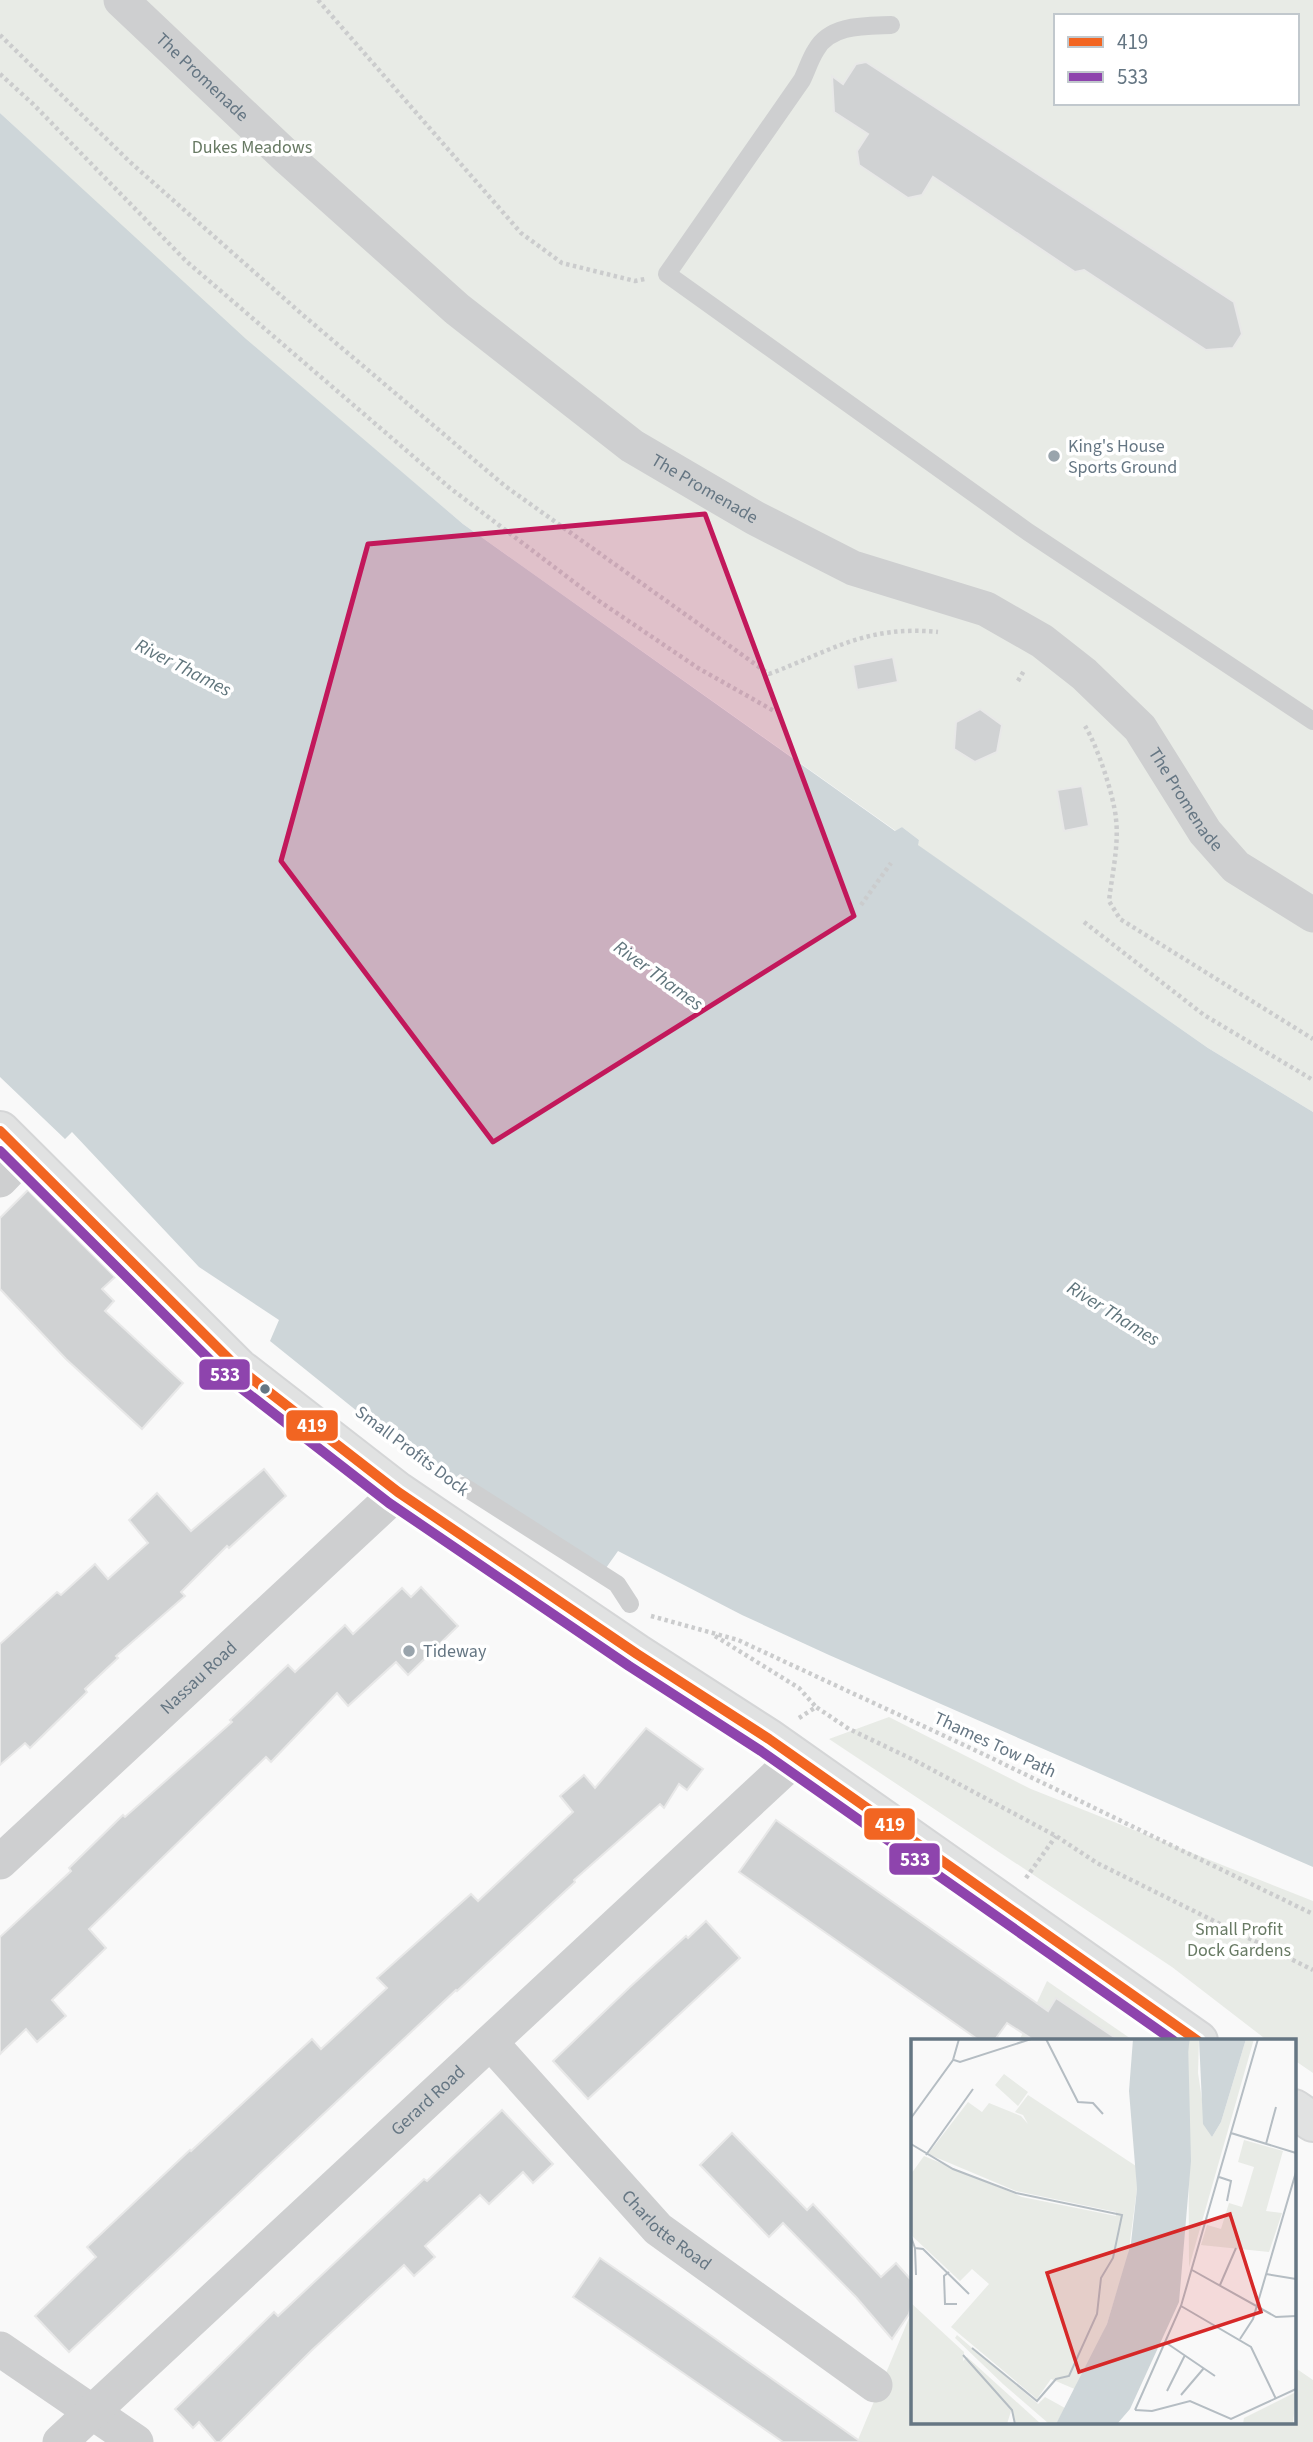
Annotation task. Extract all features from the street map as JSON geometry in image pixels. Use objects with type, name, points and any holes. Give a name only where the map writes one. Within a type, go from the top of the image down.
[{"type":"main road","points":[[8,1155],[238,1368],[398,1492],[782,1749],[1195,2039]]},
{"type":"main road","points":[[1296,2110],[1313,2122]]},
{"type":"street","name":"The Promenade","points":[[121,0],[288,158],[457,309],[632,446],[755,518],[853,568],[986,609],[1053,649],[1084,674],[1140,728],[1205,832],[1236,867],[1313,915]]},
{"type":"street","name":"Nassau Road","points":[[0,1862],[398,1492]]},
{"type":"street","name":"Gerard Road","points":[[60,2442],[491,2043],[782,1749]]},
{"type":"street","name":"Charlotte Road","points":[[491,2043],[658,2229],[874,2385]]},
{"type":"street","points":[[0,2349],[136,2442]]},
{"type":"lane","points":[[891,25],[843,29],[828,36],[817,47],[802,80],[667,274],[1028,532],[1313,721]]},
{"type":"lane","points":[[463,1486],[617,1584],[629,1604]]},
{"type":"path","points":[[318,0],[521,233],[562,263],[635,281],[667,274]]},
{"type":"path","points":[[0,35],[130,162],[315,325],[505,486],[769,674],[844,642],[880,632],[909,629],[947,633]]},
{"type":"path","points":[[0,74],[33,104],[186,261],[450,488],[599,601],[698,668],[774,710]]},
{"type":"path","points":[[1079,718],[1087,729],[1104,774],[1116,819],[1116,851],[1109,901],[1120,919],[1313,1039]]},
{"type":"path","points":[[861,905],[891,863]]},
{"type":"path","points":[[1084,922],[1204,1015],[1313,1080]]},
{"type":"path","name":"Thames Tow Path","points":[[629,1604],[657,1619],[738,1640],[979,1752],[1313,1914]]},
{"type":"path","points":[[709,1632],[799,1688],[816,1707],[849,1729],[914,1760],[1056,1836],[1097,1863],[1313,1970]]},
{"type":"path","points":[[782,1749],[816,1707]]},
{"type":"path","points":[[1007,1906],[1056,1836]]},
{"type":"highlighted area","points":[[705,514],[854,916],[493,1142],[281,861],[368,544]]},
{"type":"green space","name":"Dukes Meadows","points":[[0,0],[1313,0],[1313,1112],[1208,1048],[917,845],[919,840],[902,827],[896,831],[463,524],[237,333],[0,113]]},
{"type":"green space","name":"Small Profit Dock Gardens","points":[[889,1717],[1031,1789],[1313,1901],[1313,2073],[1296,2061],[1296,2039],[1265,2039],[1172,1967],[829,1739]]},
{"type":"green space","points":[[1047,1981],[1131,2039],[1020,2039]]},
{"type":"green space","points":[[911,2313],[911,2424],[1296,2424],[1296,2368],[1313,2380],[1313,2442],[857,2442]]},
{"type":"water","name":"River Thames","points":[[0,113],[246,339],[463,524],[895,831],[902,827],[919,840],[918,845],[1208,1048],[1313,1112],[1313,1867],[829,1655],[742,1615],[618,1551],[606,1568],[562,1543],[460,1474],[450,1482],[419,1461],[270,1341],[279,1320],[199,1267],[72,1132],[65,1139],[0,1077]]},
{"type":"building","points":[[866,62],[1234,302],[1242,334],[1233,348],[1206,350],[1084,270],[1075,272],[933,177],[922,195],[908,198],[859,165],[857,151],[868,134],[834,112],[832,76],[843,84],[856,64]]},
{"type":"building","points":[[893,657],[898,682],[857,690],[853,665]]},
{"type":"building","points":[[980,709],[1002,725],[997,752],[975,762],[954,749],[956,722]]},
{"type":"building","points":[[1082,786],[1089,826],[1064,831],[1057,790]]},
{"type":"building","points":[[28,1190],[115,1277],[102,1289],[114,1301],[105,1311],[183,1383],[142,1429],[66,1359],[0,1289],[0,1218]]},
{"type":"building","points":[[264,1469],[286,1496],[229,1548],[227,1546],[181,1592],[185,1596],[116,1656],[118,1658],[85,1689],[87,1692],[30,1748],[25,1743],[0,1765],[0,1644],[57,1592],[61,1595],[95,1564],[108,1579],[148,1543],[129,1520],[157,1493],[191,1531]]},
{"type":"building","points":[[421,1587],[458,1626],[408,1675],[396,1662],[348,1706],[337,1693],[271,1762],[266,1757],[89,1929],[106,1948],[52,2000],[66,2016],[37,2042],[26,2029],[0,2054],[0,1937],[71,1871],[69,1868],[123,1815],[125,1817],[232,1722],[230,1720],[288,1665],[295,1672],[345,1625],[353,1634],[402,1588],[411,1597]]},
{"type":"building","points":[[646,1728],[703,1769],[687,1790],[679,1784],[664,1808],[660,1804],[574,1880],[575,1882],[69,2352],[35,2316],[96,2257],[87,2247],[312,2039],[321,2049],[387,1988],[377,1978],[471,1894],[478,1901],[573,1812],[560,1796],[584,1775],[595,1788]]},
{"type":"building","points":[[776,1820],[1048,2011],[1056,1998],[1117,2039],[1032,2039],[1007,2023],[995,2039],[977,2039],[739,1872]]},
{"type":"building","points":[[706,1921],[740,1958],[588,2099],[553,2061],[630,1987]]},
{"type":"building","points":[[502,2110],[553,2164],[533,2183],[523,2172],[489,2204],[480,2195],[425,2246],[435,2257],[414,2276],[404,2265],[311,2351],[220,2442],[216,2442],[199,2422],[193,2428],[175,2409],[274,2312],[278,2316]]},
{"type":"building","points":[[732,2133],[807,2210],[813,2204],[881,2277],[896,2263],[911,2280],[911,2307],[892,2339],[856,2297],[783,2223],[769,2237],[700,2165]]},
{"type":"building","points":[[600,2258],[861,2442],[783,2442],[573,2297]]},
{"type":"transit line","name":"419","points":[[0,1131],[238,1368],[398,1492],[637,1654],[769,1739],[1195,2039]]},
{"type":"transit line","name":"533","points":[[0,1151],[228,1378],[389,1503],[629,1666],[761,1751],[1171,2039]]},
{"type":"place","name":"King's House Sports Ground","points":[[1054,456]]},
{"type":"place","name":"Tideway","points":[[409,1651]]}]
